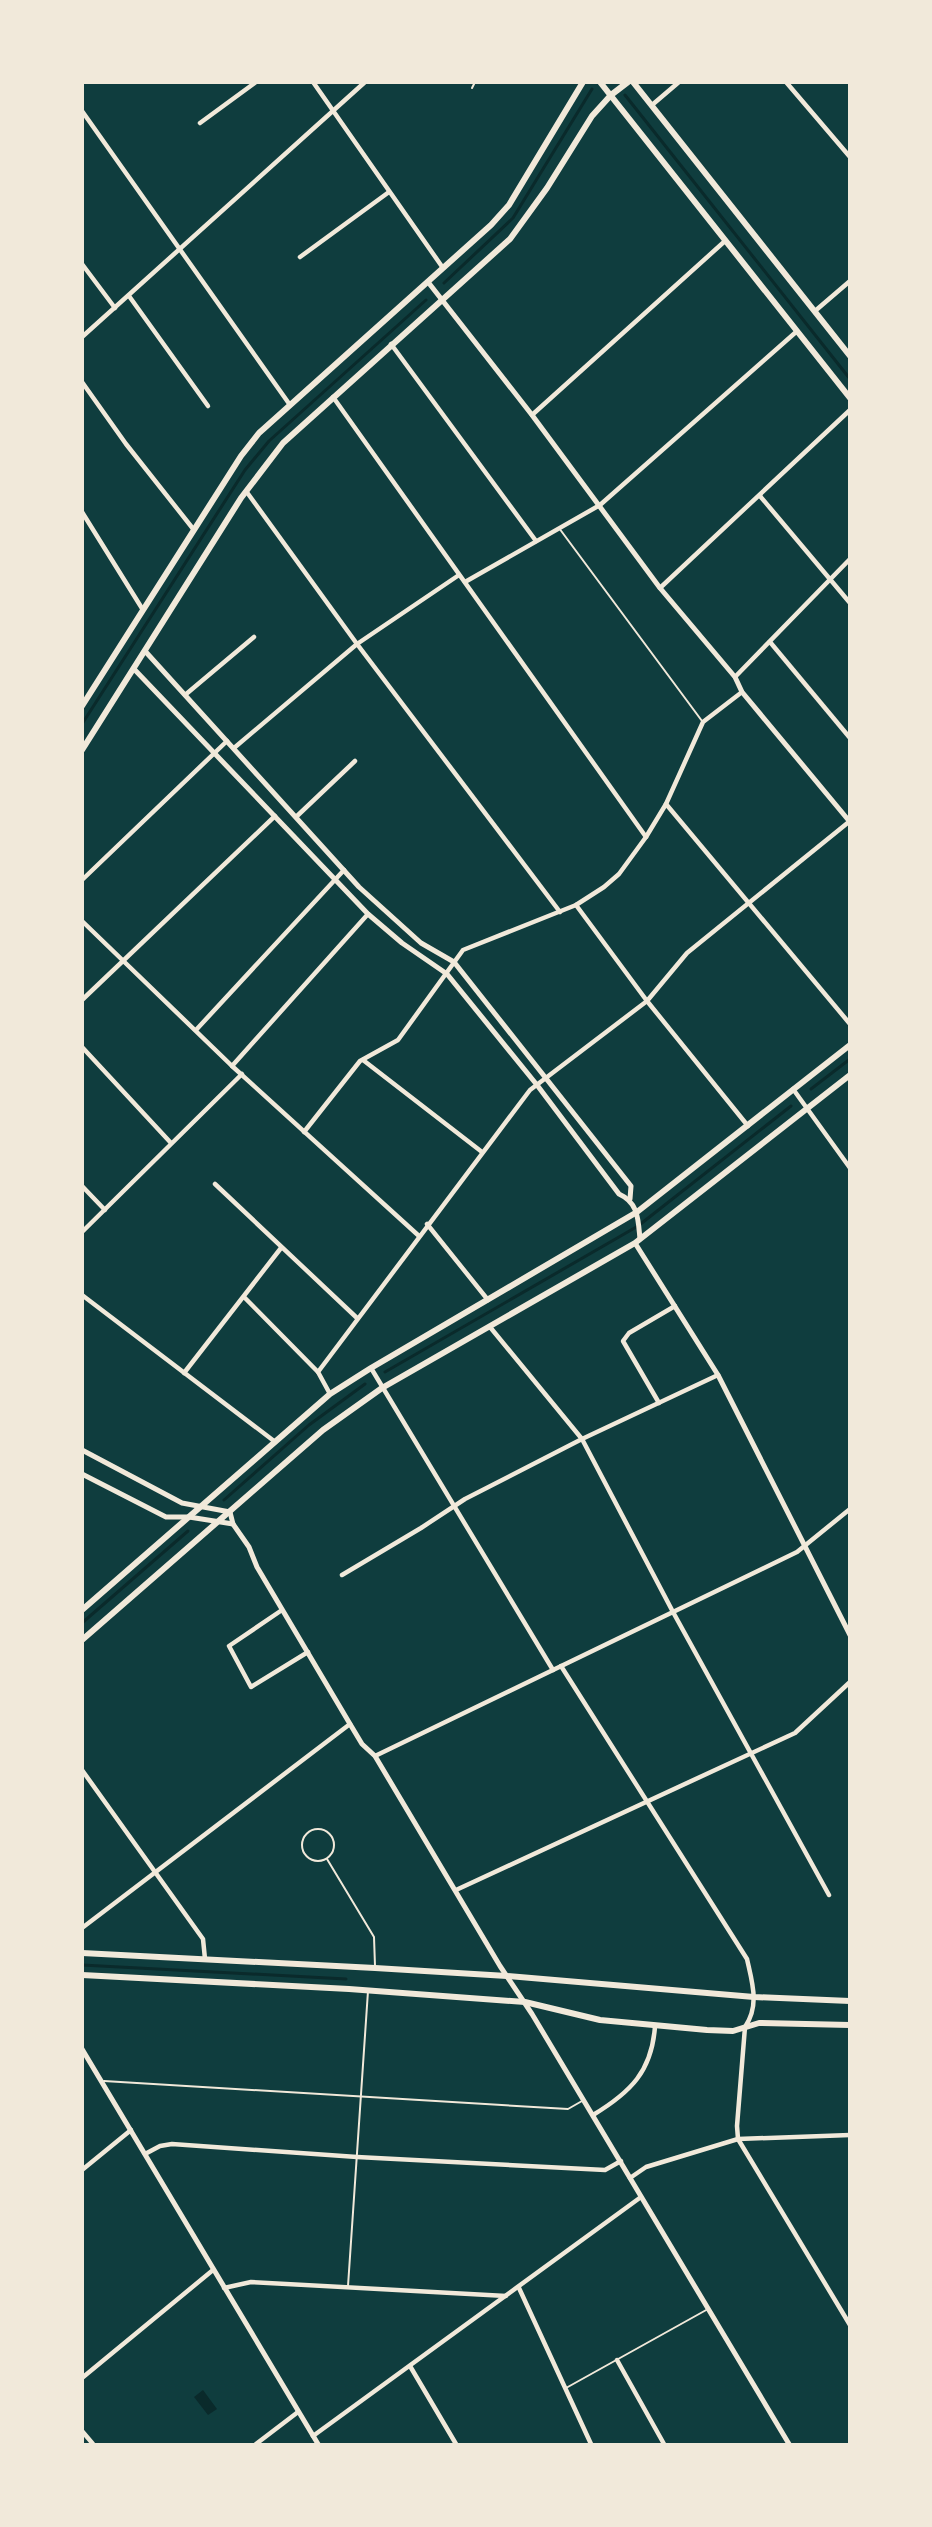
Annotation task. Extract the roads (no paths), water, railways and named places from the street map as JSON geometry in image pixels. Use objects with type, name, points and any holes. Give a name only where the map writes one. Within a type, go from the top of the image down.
[{"type":"main road","points":[[82,706],[241,456],[259,433],[491,225],[509,205],[583,82]]},
{"type":"main road","points":[[600,82],[849,398]]},
{"type":"main road","points":[[82,750],[246,491],[283,443],[517,230],[547,188],[592,116],[611,95],[628,82]]},
{"type":"main road","points":[[633,82],[849,356]]},
{"type":"main road","points":[[82,1610],[330,1394],[637,1212],[849,1045]]},
{"type":"main road","points":[[82,1640],[323,1430],[381,1386],[490,1327],[638,1241],[849,1075]]},
{"type":"main road","points":[[82,1953],[507,1976],[754,1997],[849,2001]]},
{"type":"main road","points":[[82,1975],[368,1990],[525,2002],[600,2020],[724,2031],[759,2024],[849,2025]]},
{"type":"street","points":[[200,123],[256,82]]},
{"type":"street","points":[[314,82],[443,268]]},
{"type":"street","points":[[82,337],[366,82]]},
{"type":"street","points":[[652,105],[679,82]]},
{"type":"street","points":[[786,82],[849,157]]},
{"type":"street","points":[[82,111],[290,405]]},
{"type":"street","points":[[300,257],[389,192]]},
{"type":"street","points":[[532,415],[725,241]]},
{"type":"street","points":[[82,264],[115,308]]},
{"type":"street","points":[[814,311],[849,281]]},
{"type":"street","points":[[318,1372],[530,1090],[647,1001],[687,953],[849,822],[742,692],[735,677],[660,588],[532,415],[428,282]]},
{"type":"street","points":[[129,296],[208,406]]},
{"type":"street","points":[[465,582],[600,505],[796,332]]},
{"type":"street","points":[[391,344],[536,541]]},
{"type":"street","points":[[82,382],[126,444],[194,530]]},
{"type":"street","points":[[333,397],[646,837]]},
{"type":"street","points":[[660,588],[849,410]]},
{"type":"street","points":[[246,491],[357,644],[560,912]]},
{"type":"street","points":[[760,496],[849,603]]},
{"type":"street","points":[[82,512],[143,610]]},
{"type":"street","points":[[735,677],[849,559]]},
{"type":"street","points":[[234,748],[357,644],[459,575]]},
{"type":"street","points":[[185,695],[254,637]]},
{"type":"street","points":[[770,642],[849,738]]},
{"type":"street","points":[[145,651],[344,870],[395,922],[421,943],[454,962],[631,1186],[630,1199],[637,1212],[638,1241],[718,1375],[849,1635]]},
{"type":"street","points":[[134,669],[368,914],[402,943],[447,974],[537,1085],[620,1194],[630,1199]]},
{"type":"street","points":[[304,1132],[363,1060],[398,1040],[463,951],[576,906],[619,874],[666,804],[703,722],[742,692]]},
{"type":"street","points":[[82,880],[227,741]]},
{"type":"street","points":[[296,817],[355,761]]},
{"type":"street","points":[[666,804],[849,1024]]},
{"type":"street","points":[[82,1000],[275,816]]},
{"type":"street","points":[[196,1030],[344,870]]},
{"type":"street","points":[[576,906],[647,1001],[747,1126]]},
{"type":"street","points":[[232,1066],[368,914]]},
{"type":"street","points":[[82,921],[232,1066],[419,1236]]},
{"type":"street","points":[[82,1047],[171,1143]]},
{"type":"street","points":[[363,1060],[482,1152]]},
{"type":"street","points":[[82,1232],[242,1074]]},
{"type":"street","points":[[794,1089],[849,1168]]},
{"type":"street","points":[[215,1184],[357,1318]]},
{"type":"street","points":[[82,1186],[105,1210]]},
{"type":"street","points":[[428,1224],[488,1300]]},
{"type":"street","points":[[184,1373],[281,1248]]},
{"type":"street","points":[[82,1295],[274,1441]]},
{"type":"street","points":[[243,1297],[318,1372],[330,1394]]},
{"type":"street","points":[[659,1403],[623,1341],[629,1333],[675,1306]]},
{"type":"street","points":[[490,1327],[582,1439],[829,1895]]},
{"type":"street","points":[[372,1370],[553,1670]]},
{"type":"street","points":[[342,1575],[455,1505],[582,1439],[718,1375]]},
{"type":"street","points":[[82,1450],[182,1503],[230,1512],[233,1524],[249,1547],[257,1567],[350,1724],[362,1744],[375,1756],[507,1976],[525,2002],[789,2445]]},
{"type":"street","points":[[82,1474],[166,1517],[189,1517],[233,1524]]},
{"type":"street","points":[[375,1756],[805,1547],[849,1509]]},
{"type":"street","points":[[282,1610],[229,1646],[251,1687],[308,1652]]},
{"type":"street","points":[[561,1666],[747,1959],[754,1997],[752,2016],[745,2027],[737,2126],[738,2139],[849,2325]]},
{"type":"street","points":[[456,1890],[795,1733],[849,1682]]},
{"type":"street","points":[[82,1928],[350,1724]]},
{"type":"street","points":[[82,1770],[203,1939],[204,1959]]},
{"type":"street","points":[[593,2115],[620,2097],[643,2073],[652,2050],[655,2026]]},
{"type":"street","points":[[82,2049],[318,2445]]},
{"type":"street","points":[[82,2170],[131,2130]]},
{"type":"street","points":[[630,2178],[646,2167],[738,2139],[849,2135]]},
{"type":"street","points":[[145,2154],[160,2146],[172,2144],[357,2157],[605,2170],[621,2161]]},
{"type":"street","points":[[313,2436],[641,2197]]},
{"type":"street","points":[[82,2378],[213,2270]]},
{"type":"street","points":[[224,2288],[251,2282],[506,2296]]},
{"type":"street","points":[[519,2288],[591,2445]]},
{"type":"street","points":[[617,2360],[664,2445]]},
{"type":"street","points":[[410,2366],[456,2445]]},
{"type":"street","points":[[256,2445],[298,2412]]},
{"type":"street","points":[[82,2431],[93,2445]]},
{"type":"lane","points":[[472,88],[475,82]]},
{"type":"lane","points":[[559,528],[703,722]]},
{"type":"lane","points":[[318,1829],[332,1836],[335,1846],[327,1859],[317,1862],[307,1857],[302,1847],[308,1833],[318,1829]]},
{"type":"lane","points":[[327,1859],[374,1937],[375,1968]]},
{"type":"lane","points":[[348,2286],[368,1990]]},
{"type":"lane","points":[[101,2081],[568,2109],[584,2100]]},
{"type":"lane","points":[[565,2389],[708,2309]]},
{"type":"water","points":[[203,2390],[217,2409],[208,2415],[194,2397]]},
{"type":"waterway","points":[[444,283],[513,218],[592,89]]},
{"type":"waterway","points":[[625,95],[850,379]]},
{"type":"waterway","points":[[82,724],[245,470],[269,441],[426,300]]},
{"type":"waterway","points":[[811,1089],[850,1059]]},
{"type":"waterway","points":[[385,1372],[638,1226],[791,1106]]},
{"type":"waterway","points":[[224,1500],[309,1425],[365,1384]]},
{"type":"waterway","points":[[82,1623],[188,1531]]},
{"type":"waterway","points":[[82,1965],[346,1979]]}]
